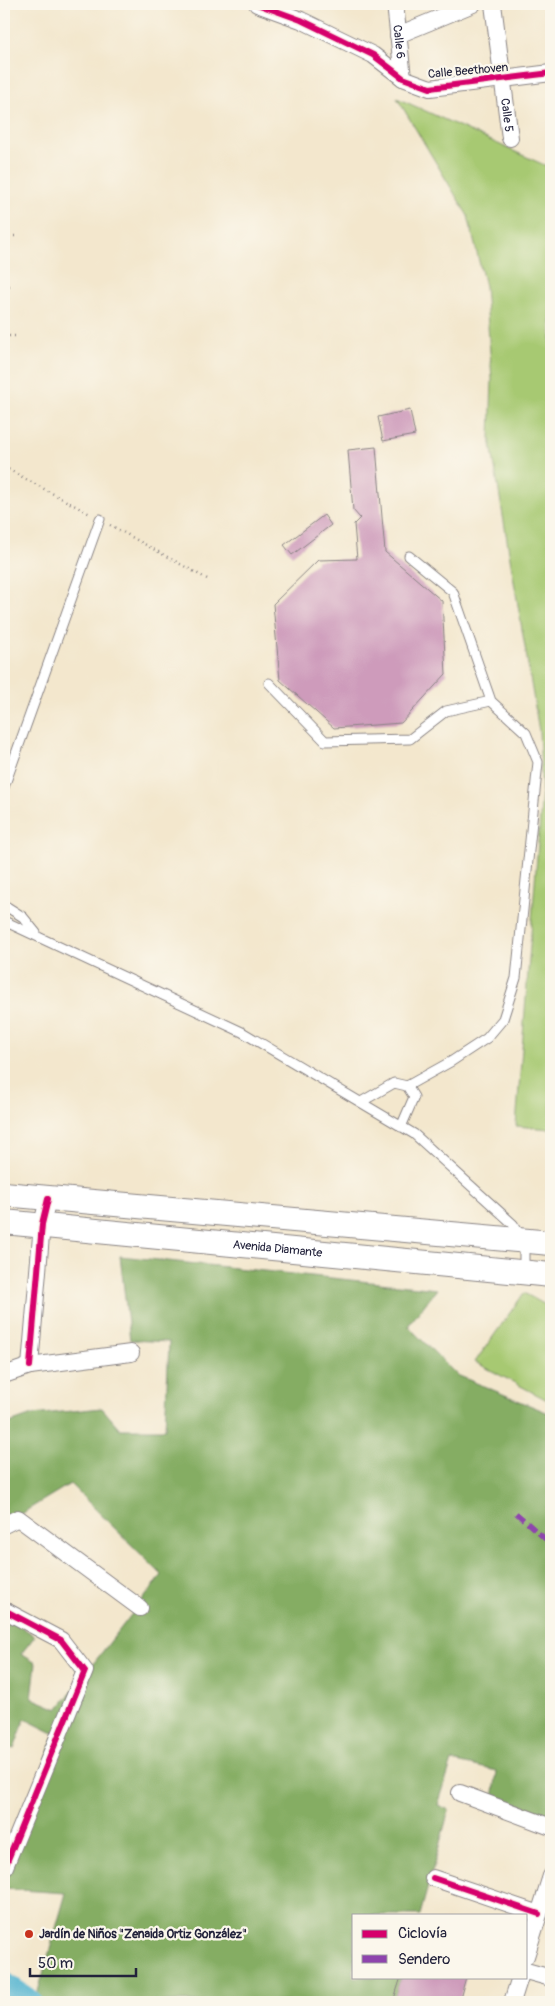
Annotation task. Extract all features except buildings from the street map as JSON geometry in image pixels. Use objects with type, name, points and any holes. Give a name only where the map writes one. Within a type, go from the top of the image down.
[{"type":"main road","points":[[4,1194],[551,1243]]},
{"type":"main road","name":"Avenida Diamante","points":[[4,1222],[42,1224],[551,1275]]},
{"type":"street","name":"Calle Beethoven","points":[[257,4],[301,20],[373,55],[403,78],[430,88],[551,73]]},
{"type":"street","points":[[299,4],[301,20]]},
{"type":"street","name":"Calle 6","points":[[395,4],[403,78]]},
{"type":"street","points":[[398,35],[473,4]]},
{"type":"street","name":"Calle 5","points":[[493,4],[501,80],[510,138]]},
{"type":"street","points":[[30,1366],[42,1224],[48,1199]]},
{"type":"street","points":[[4,1375],[30,1366],[131,1353]]},
{"type":"street","points":[[4,1525],[18,1518],[140,1608]]},
{"type":"street","points":[[4,1610],[61,1640],[85,1671],[4,1869]]},
{"type":"street","points":[[460,1793],[551,1827]]},
{"type":"street","points":[[528,1950],[551,1876]]},
{"type":"street","points":[[433,1878],[539,1914]]},
{"type":"street","points":[[528,1972],[551,1978]]},
{"type":"street","points":[[512,2002],[520,1978]]},
{"type":"lane","points":[[4,787],[100,519]]},
{"type":"lane","points":[[361,1102],[394,1083],[407,1086],[452,1061],[487,1038],[503,1019],[516,978],[538,762],[526,733],[491,701],[453,592],[409,556]]},
{"type":"lane","points":[[270,683],[325,741],[410,739],[446,711],[491,701]]},
{"type":"lane","points":[[4,905],[23,917],[37,936]]},
{"type":"lane","points":[[4,921],[242,1032],[414,1134],[513,1224],[524,1241],[524,1272]]},
{"type":"lane","points":[[401,1126],[414,1097],[407,1086]]},
{"type":"path","points":[[4,236],[15,236]]},
{"type":"path","points":[[4,286],[12,286]]},
{"type":"path","points":[[4,336],[15,336]]},
{"type":"green space","points":[[397,98],[551,168],[551,1129],[516,1126],[542,792],[539,731],[490,438],[492,379],[485,286],[468,216]]},
{"type":"green space","points":[[120,1256],[437,1289],[408,1326],[457,1375],[551,1414],[551,1825],[492,1806],[497,1771],[452,1761],[438,1805],[449,1810],[420,1914],[352,1914],[352,1978],[401,1978],[393,2002],[35,2002],[66,1893],[4,1889],[4,1887],[55,1734],[25,1719],[14,1749],[4,1746],[4,1615],[35,1636],[21,1654],[36,1663],[32,1698],[58,1709],[162,1575],[70,1484],[4,1524],[4,1425],[32,1415],[102,1408],[120,1429],[165,1429],[169,1342],[130,1340]]},
{"type":"green space","points":[[524,1293],[551,1308],[551,1402],[475,1362]]},
{"type":"waterway","points":[[4,1984],[30,2002]]},
{"type":"marked path","points":[[516,1513],[551,1544]]},
{"type":"cycle path","points":[[257,4],[301,20],[373,55],[403,78],[430,88],[551,73]]},
{"type":"cycle path","points":[[30,1366],[42,1224],[48,1199]]},
{"type":"cycle path","points":[[4,1610],[61,1640],[85,1671],[4,1869]]},
{"type":"cycle path","points":[[433,1878],[539,1914]]},
{"type":"place","name":"Jardín de Niños \"Zenaida Ortiz González\"","points":[[29,1934]]}]
